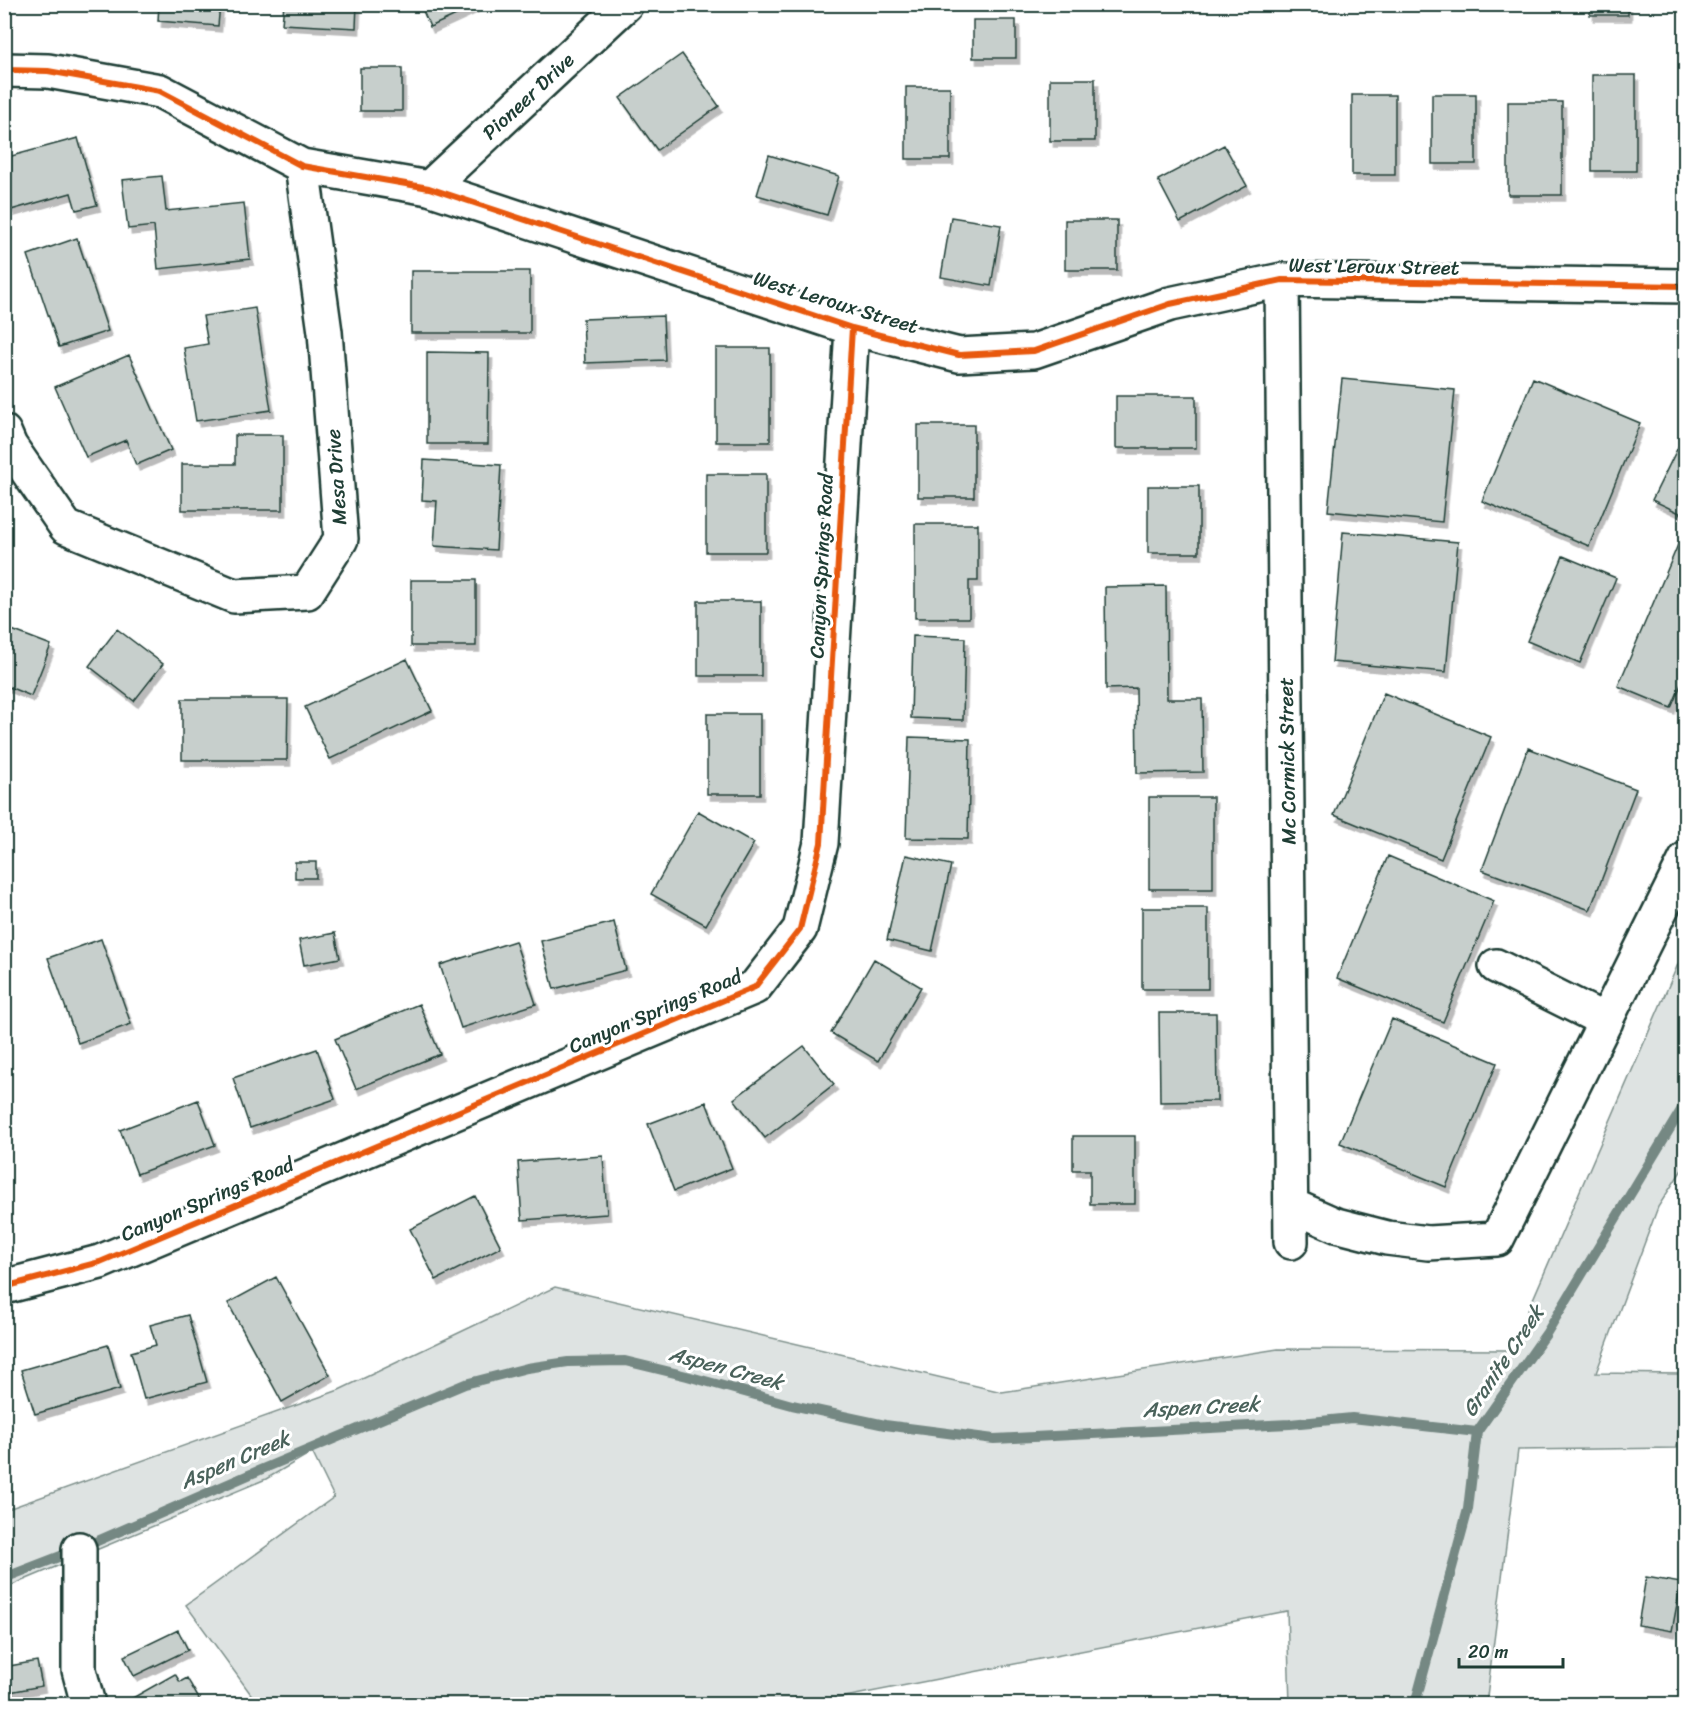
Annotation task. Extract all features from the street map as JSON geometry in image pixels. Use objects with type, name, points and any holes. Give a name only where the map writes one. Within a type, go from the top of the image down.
[{"type":"street","name":"Pioneer Drive","points":[[429,188],[626,4]]},
{"type":"street","name":"West Leroux Street","points":[[4,70],[48,71],[160,91],[302,166],[429,188],[852,328],[959,355],[1035,351],[1170,304],[1282,280],[1686,286]]},
{"type":"street","name":"Mesa Drive","points":[[4,432],[10,446],[66,527],[234,596],[307,592],[341,539],[325,332],[302,166]]},
{"type":"street","name":"Mc Cormick Street","points":[[1282,280],[1291,1242]]},
{"type":"street","name":"Canyon Springs Road","points":[[4,1287],[100,1262],[755,987],[800,929],[821,843],[852,328]]},
{"type":"street","points":[[1291,1205],[1336,1225],[1387,1238],[1428,1243],[1497,1239],[1686,859]]},
{"type":"street","points":[[1496,966],[1606,1021]]},
{"type":"street","points":[[80,1549],[80,1670],[88,1704]]},
{"type":"shaded area","points":[[1685,948],[1685,1165],[1658,1207],[1596,1373],[1681,1374],[1677,1448],[1518,1450],[1486,1704],[1290,1704],[1287,1611],[809,1704],[258,1704],[186,1605],[334,1497],[312,1452],[266,1479],[5,1588],[5,1510],[339,1390],[555,1287],[1002,1392],[1278,1349],[1511,1350]]},
{"type":"building","points":[[159,4],[220,4],[218,26],[158,21]]},
{"type":"building","points":[[284,4],[357,4],[356,28],[282,24]]},
{"type":"building","points":[[420,4],[480,4],[430,27]]},
{"type":"building","points":[[1590,4],[1628,4],[1628,15],[1590,15]]},
{"type":"building","points":[[973,20],[1016,20],[1016,58],[973,58]]},
{"type":"building","points":[[682,54],[719,106],[657,150],[620,98]]},
{"type":"building","points":[[360,68],[402,68],[402,111],[360,111]]},
{"type":"building","points":[[1592,75],[1636,75],[1636,171],[1592,171]]},
{"type":"building","points":[[1050,79],[1095,79],[1095,141],[1050,141]]},
{"type":"building","points":[[906,87],[950,87],[950,159],[906,159]]},
{"type":"building","points":[[1432,94],[1476,94],[1476,164],[1432,164]]},
{"type":"building","points":[[1352,95],[1395,95],[1395,175],[1352,175]]},
{"type":"building","points":[[1508,102],[1562,102],[1562,195],[1508,195]]},
{"type":"building","points":[[1679,121],[1686,121],[1686,179],[1678,179]]},
{"type":"building","points":[[78,138],[97,205],[76,210],[71,193],[11,210],[4,187],[4,158]]},
{"type":"building","points":[[1224,145],[1247,186],[1180,222],[1158,180]]},
{"type":"building","points":[[769,155],[839,176],[827,215],[757,195]]},
{"type":"building","points":[[162,176],[166,211],[244,203],[250,259],[158,269],[154,226],[128,229],[122,180]]},
{"type":"building","points":[[951,217],[1001,225],[991,286],[941,277]]},
{"type":"building","points":[[1065,220],[1117,220],[1117,270],[1065,270]]},
{"type":"building","points":[[77,238],[108,331],[59,347],[28,255]]},
{"type":"building","points":[[411,271],[530,271],[530,333],[411,333]]},
{"type":"building","points":[[255,308],[271,410],[196,421],[184,348],[208,344],[203,316]]},
{"type":"building","points":[[663,316],[665,360],[585,363],[583,319]]},
{"type":"building","points":[[716,348],[770,348],[770,442],[716,442]]},
{"type":"building","points":[[427,352],[489,353],[488,444],[427,444]]},
{"type":"building","points":[[129,355],[171,450],[136,465],[126,440],[86,457],[55,387]]},
{"type":"building","points":[[1533,378],[1640,423],[1589,546],[1482,501]]},
{"type":"building","points":[[1342,379],[1455,390],[1442,522],[1328,511]]},
{"type":"building","points":[[1116,396],[1196,396],[1196,448],[1116,448]]},
{"type":"building","points":[[918,425],[974,425],[974,497],[918,497]]},
{"type":"building","points":[[1686,431],[1686,516],[1652,500]]},
{"type":"building","points":[[235,435],[283,435],[283,510],[182,510],[182,464],[235,464]]},
{"type":"building","points":[[424,460],[501,465],[496,550],[434,546],[437,501],[422,500]]},
{"type":"building","points":[[706,474],[766,474],[766,552],[706,552]]},
{"type":"building","points":[[1148,486],[1199,486],[1199,553],[1148,553]]},
{"type":"building","points":[[915,524],[978,524],[978,581],[969,581],[969,618],[915,618]]},
{"type":"building","points":[[1343,532],[1458,542],[1446,672],[1332,662]]},
{"type":"building","points":[[1680,540],[1686,543],[1686,673],[1671,708],[1618,686]]},
{"type":"building","points":[[1563,556],[1616,578],[1580,663],[1527,641]]},
{"type":"building","points":[[411,580],[476,580],[476,646],[411,646]]},
{"type":"building","points":[[1166,586],[1167,699],[1202,699],[1203,772],[1137,773],[1136,688],[1106,689],[1105,587]]},
{"type":"building","points":[[698,601],[761,601],[761,676],[698,676]]},
{"type":"building","points":[[4,627],[51,645],[31,696],[4,685]]},
{"type":"building","points":[[117,629],[163,664],[134,701],[89,666]]},
{"type":"building","points":[[913,636],[965,638],[963,720],[911,718]]},
{"type":"building","points":[[407,659],[432,711],[330,759],[305,707]]},
{"type":"building","points":[[1384,693],[1491,737],[1441,859],[1334,815]]},
{"type":"building","points":[[182,699],[288,699],[287,760],[182,760]]},
{"type":"building","points":[[707,714],[760,714],[760,794],[707,794]]},
{"type":"building","points":[[909,737],[970,739],[968,839],[906,838]]},
{"type":"building","points":[[1528,748],[1636,789],[1590,910],[1482,870]]},
{"type":"building","points":[[1149,797],[1213,797],[1213,889],[1149,889]]},
{"type":"building","points":[[698,811],[754,843],[706,925],[651,894]]},
{"type":"building","points":[[906,855],[951,865],[932,951],[887,940]]},
{"type":"building","points":[[1388,856],[1494,901],[1443,1022],[1337,978]]},
{"type":"building","points":[[295,862],[316,862],[316,878],[295,878]]},
{"type":"building","points":[[1142,908],[1208,908],[1208,989],[1142,989]]},
{"type":"building","points":[[614,922],[626,970],[554,989],[541,941]]},
{"type":"building","points":[[335,933],[340,958],[304,965],[299,940]]},
{"type":"building","points":[[101,939],[131,1024],[78,1043],[48,958]]},
{"type":"building","points":[[515,941],[536,1004],[461,1028],[440,965]]},
{"type":"building","points":[[874,959],[921,987],[878,1061],[831,1033]]},
{"type":"building","points":[[419,1004],[440,1054],[356,1089],[335,1039]]},
{"type":"building","points":[[1159,1013],[1216,1013],[1217,1101],[1160,1102]]},
{"type":"building","points":[[1392,1019],[1497,1063],[1446,1187],[1340,1143]]},
{"type":"building","points":[[804,1046],[834,1084],[765,1138],[734,1099]]},
{"type":"building","points":[[317,1049],[335,1099],[250,1128],[233,1078]]},
{"type":"building","points":[[198,1100],[215,1145],[137,1174],[120,1130]]},
{"type":"building","points":[[706,1102],[732,1168],[674,1191],[648,1124]]},
{"type":"building","points":[[1073,1136],[1135,1136],[1135,1204],[1090,1204],[1090,1170],[1073,1170]]},
{"type":"building","points":[[603,1156],[607,1214],[522,1220],[518,1162]]},
{"type":"building","points":[[475,1196],[501,1247],[436,1280],[410,1229]]},
{"type":"building","points":[[276,1277],[330,1375],[282,1402],[228,1303]]},
{"type":"building","points":[[188,1315],[207,1382],[144,1399],[131,1352],[156,1345],[150,1325]]},
{"type":"building","points":[[108,1345],[120,1389],[35,1414],[21,1370]]},
{"type":"building","points":[[1646,1577],[1681,1583],[1672,1631],[1638,1625]]},
{"type":"building","points":[[178,1630],[188,1650],[134,1676],[124,1656]]},
{"type":"building","points":[[37,1661],[42,1686],[4,1693],[4,1667]]},
{"type":"building","points":[[175,1674],[180,1682],[187,1678],[200,1701],[194,1704],[122,1704]]},
{"type":"waterway","name":"Granite Creek","points":[[1415,1704],[1468,1509],[1477,1432],[1546,1334],[1686,1102]]},
{"type":"waterway","name":"Aspen Creek","points":[[4,1578],[79,1549],[465,1384],[527,1368],[568,1362],[625,1361],[792,1405],[885,1425],[994,1439],[1290,1424],[1352,1418],[1477,1432]]},
{"type":"cycle path","points":[[4,70],[48,71],[160,91],[302,166],[429,188],[852,328],[959,355],[1034,351],[1170,304],[1282,280],[1686,286]]},
{"type":"cycle path","points":[[4,1287],[100,1262],[755,987],[800,929],[821,843],[852,328]]}]
